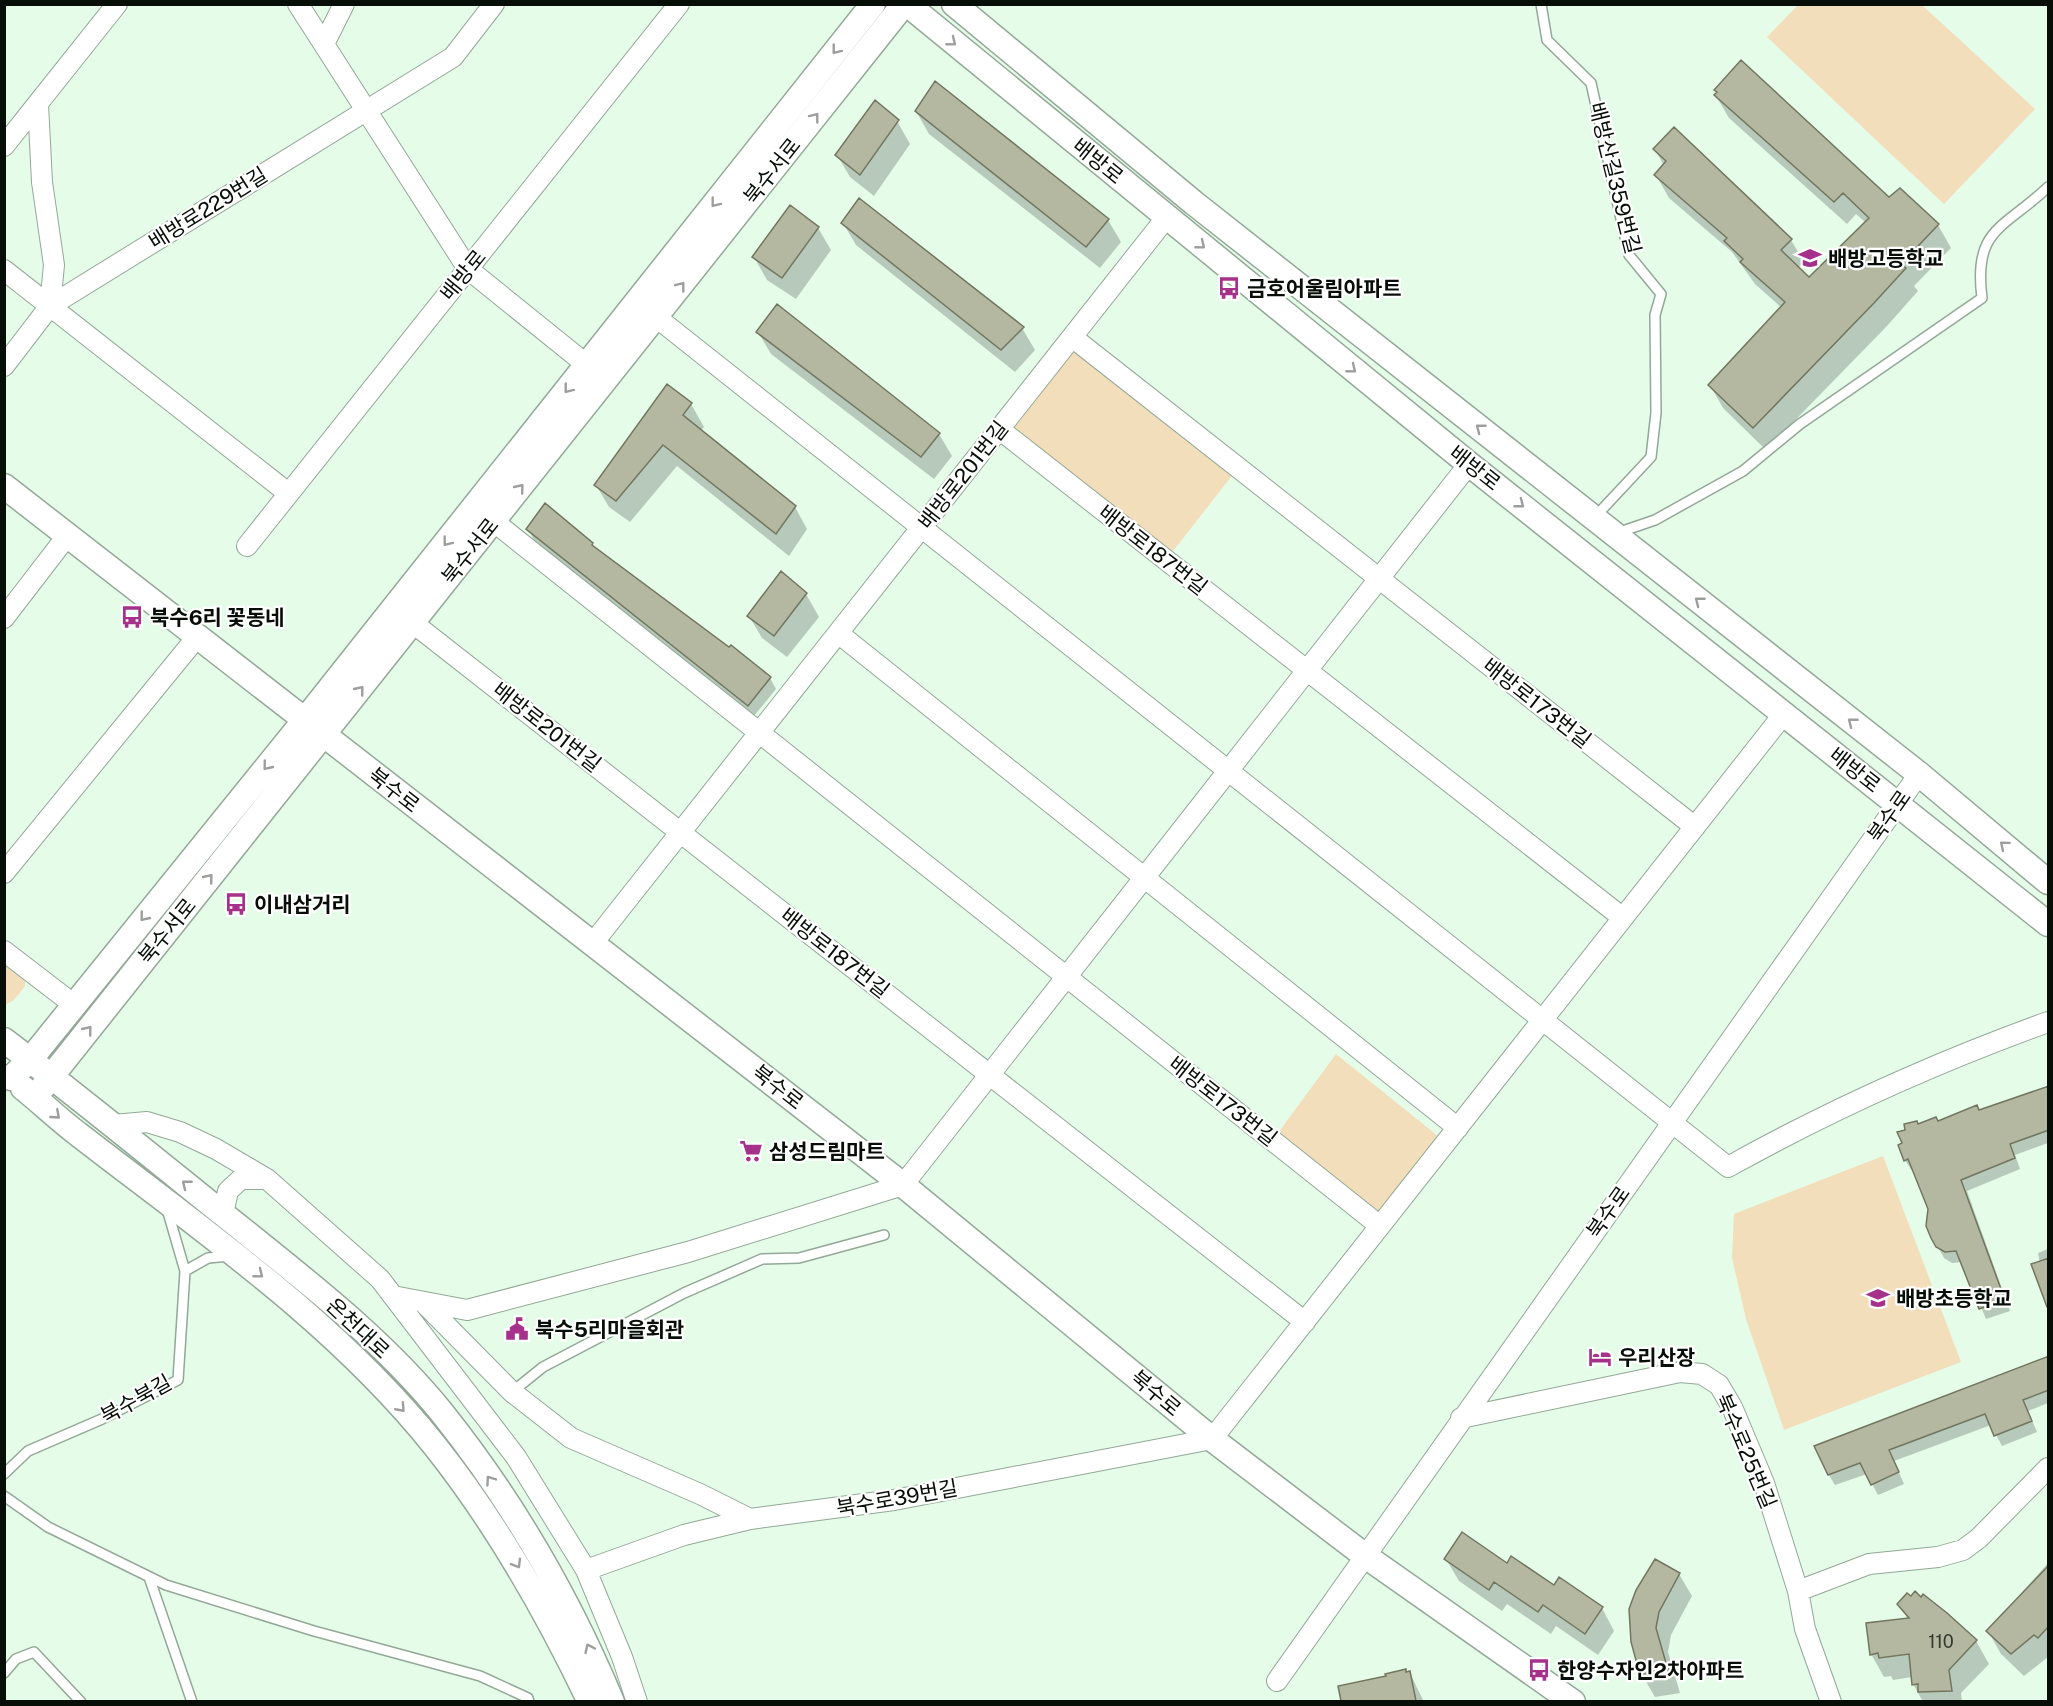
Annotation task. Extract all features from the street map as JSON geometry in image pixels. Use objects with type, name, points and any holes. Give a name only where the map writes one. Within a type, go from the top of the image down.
[{"type":"street","points":[[4,146],[117,4]]},
{"type":"street","points":[[298,4],[468,269],[587,365]]},
{"type":"street","points":[[324,44],[344,4]]},
{"type":"street","name":"배방로229번길","points":[[4,366],[50,306],[453,57],[494,4]]},
{"type":"street","name":"북수서로","points":[[8,1076],[30,1060],[304,721],[873,4]]},
{"type":"street","name":"북수서로","points":[[35,1097],[906,4]]},
{"type":"street","name":"배방로","points":[[906,4],[1469,464],[2049,924]]},
{"type":"street","name":"배방로","points":[[954,4],[1203,211],[1919,774],[2049,882]]},
{"type":"street","name":"배방로","points":[[247,546],[675,6]]},
{"type":"street","points":[[38,104],[42,182],[54,265],[50,306]]},
{"type":"street","name":"배방로201번길","points":[[593,943],[1166,218]]},
{"type":"street","points":[[4,270],[288,494]]},
{"type":"street","points":[[656,317],[1728,1167],[1808,1122],[1972,1049],[2049,1022]]},
{"type":"street","points":[[1072,337],[1379,579]]},
{"type":"street","name":"배방로187번길","points":[[999,429],[1307,671]]},
{"type":"street","points":[[393,1296],[467,1310],[688,1252],[903,1185],[1469,464]]},
{"type":"street","name":"북수로","points":[[4,486],[903,1185],[1212,1439],[1364,1554],[1919,774]]},
{"type":"street","points":[[493,521],[1066,977]]},
{"type":"street","points":[[4,618],[67,536]]},
{"type":"street","name":"배방로173번길","points":[[1379,579],[1695,827]]},
{"type":"street","name":"배방로201번길","points":[[413,622],[681,832]]},
{"type":"street","points":[[838,633],[1458,1128]]},
{"type":"street","points":[[4,873],[197,637]]},
{"type":"street","points":[[1307,671],[1623,918]]},
{"type":"street","points":[[1212,1439],[1784,715]]},
{"type":"street","name":"배방로187번길","points":[[681,832],[990,1075]]},
{"type":"street","points":[[4,951],[73,1004]]},
{"type":"street","name":"배방로173번길","points":[[1066,977],[1380,1226]]},
{"type":"street","name":"온천대로","points":[[4,1040],[300,1276],[380,1346],[442,1414],[537,1550],[578,1626],[612,1701]]},
{"type":"street","points":[[990,1075],[1305,1322]]},
{"type":"street","name":"온천대로","points":[[8,1076],[76,1133],[163,1197],[237,1256],[340,1343],[435,1446],[513,1558],[560,1639],[590,1701]]},
{"type":"street","points":[[113,1125],[147,1122],[180,1132],[216,1149],[267,1179],[380,1279],[516,1457],[586,1570],[622,1657],[637,1701]]},
{"type":"street","points":[[223,1214],[228,1191],[241,1179],[267,1179]]},
{"type":"street","points":[[423,1302],[512,1392],[571,1438],[700,1494],[750,1519]]},
{"type":"street","name":"북수로25번길","points":[[1461,1418],[1680,1372],[1702,1374],[1719,1385],[1732,1407],[1764,1483],[1798,1591],[1804,1629],[1832,1701]]},
{"type":"street","name":"북수로39번길","points":[[586,1570],[684,1535],[750,1519],[894,1500],[1212,1439]]},
{"type":"street","points":[[1798,1591],[1869,1564],[1938,1557],[1963,1550],[1979,1538],[2049,1468]]},
{"type":"street","points":[[1276,1681],[1364,1554],[1573,1701]]},
{"type":"lane","name":"배방산길359번길","points":[[1541,4],[1547,40],[1591,83],[1629,255],[1661,294],[1655,315],[1656,413],[1651,457],[1594,518]]},
{"type":"lane","points":[[1614,534],[1655,520],[1743,471],[1800,424],[1982,298],[1979,272],[1984,247],[1993,232],[2023,211],[2049,187]]},
{"type":"lane","points":[[163,1197],[185,1271],[208,1258],[237,1256]]},
{"type":"lane","points":[[512,1392],[543,1367],[684,1293],[762,1259],[799,1258],[884,1235]]},
{"type":"lane","name":"북수북길","points":[[4,1474],[28,1451],[102,1419],[178,1380],[185,1271]]},
{"type":"lane","points":[[4,1496],[48,1527],[166,1585],[314,1630],[480,1676],[528,1698],[529,1701]]},
{"type":"lane","points":[[149,1577],[188,1695],[192,1701]]},
{"type":"lane","points":[[4,1673],[16,1659],[34,1652],[81,1701]]},
{"type":"shaded area","points":[[1798,5],[1922,5],[2035,109],[1944,204],[1767,37]]},
{"type":"shaded area","points":[[1068,335],[1238,468],[1170,555],[998,422]]},
{"type":"shaded area","points":[[4,962],[25,978],[25,986],[14,1000],[5,1005]]},
{"type":"shaded area","points":[[1336,1054],[1438,1136],[1378,1215],[1278,1133]]},
{"type":"shaded area","points":[[1883,1156],[1961,1362],[1784,1430],[1746,1319],[1732,1258],[1734,1214]]},
{"type":"building","name":"배방고등학교","points":[[1741,60],[1889,197],[1900,188],[1939,224],[1901,264],[1906,268],[1753,428],[1708,385],[1785,302],[1740,262],[1743,259],[1724,241],[1727,238],[1654,175],[1666,161],[1653,149],[1674,127],[1792,239],[1781,250],[1809,277],[1869,218],[1843,193],[1834,202],[1714,95],[1717,92],[1714,90]]},
{"type":"building","points":[[935,81],[1109,219],[1086,247],[915,111]]},
{"type":"building","points":[[875,100],[899,120],[860,175],[835,155]]},
{"type":"building","points":[[859,198],[1024,327],[1001,350],[841,223]]},
{"type":"building","points":[[790,205],[819,227],[782,278],[752,257]]},
{"type":"building","points":[[777,304],[940,433],[921,457],[756,332]]},
{"type":"building","points":[[667,384],[692,403],[683,415],[796,506],[776,534],[663,445],[616,501],[594,485]]},
{"type":"building","points":[[545,503],[593,543],[592,545],[729,647],[731,645],[771,677],[748,706],[526,529]]},
{"type":"building","points":[[781,571],[807,593],[774,636],[747,616]]},
{"type":"building","points":[[2049,1086],[2049,1130],[2010,1144],[2015,1158],[1961,1180],[2005,1300],[1979,1309],[1956,1251],[1945,1252],[1936,1247],[1931,1238],[1926,1226],[1928,1209],[1908,1159],[1904,1161],[1898,1145],[1902,1143],[1897,1132],[1905,1130],[1904,1124],[1917,1121],[1918,1124],[1936,1117],[1938,1121],[1977,1105],[1979,1110]]},
{"type":"building","points":[[2049,1258],[2049,1307],[2047,1307],[2031,1264]]},
{"type":"building","points":[[2049,1356],[2049,1390],[2023,1400],[2032,1421],[1994,1436],[1985,1414],[1889,1450],[1899,1472],[1871,1485],[1860,1463],[1828,1475],[1814,1446]]},
{"type":"building","points":[[1462,1532],[1507,1563],[1511,1556],[1554,1585],[1559,1577],[1603,1607],[1585,1634],[1543,1605],[1538,1612],[1494,1582],[1489,1590],[1444,1559]]},
{"type":"building","points":[[1655,1559],[1680,1573],[1659,1612],[1656,1628],[1668,1670],[1640,1675],[1631,1642],[1629,1609],[1636,1590]]},
{"type":"building","points":[[2049,1565],[2049,1626],[2038,1638],[2034,1635],[2011,1654],[1986,1631]]},
{"type":"building","points":[[1915,1591],[1921,1597],[1923,1594],[1977,1640],[1949,1670],[1952,1691],[1918,1692],[1918,1684],[1912,1685],[1909,1654],[1879,1658],[1878,1653],[1870,1655],[1866,1623],[1909,1618],[1897,1604],[1907,1593],[1911,1596]]},
{"type":"building","points":[[1406,1669],[1406,1672],[1410,1671],[1416,1701],[1341,1701],[1338,1686],[1386,1676],[1385,1674]]},
{"type":"place","name":"배방고등학교","points":[[1810,258]]},
{"type":"place","name":"금호어울림아파트","points":[[1229,288]]},
{"type":"place","name":"북수6리 꽃동네","points":[[132,617]]},
{"type":"place","name":"이내삼거리","points":[[236,904]]},
{"type":"place","name":"삼성드림마트","points":[[751,1151]]},
{"type":"place","name":"배방초등학교","points":[[1878,1298]]},
{"type":"place","name":"북수5리마을회관","points":[[517,1329]]},
{"type":"place","name":"우리산장","points":[[1600,1357]]},
{"type":"place","name":"한양수자인2차아파트","points":[[1539,1670]]}]
